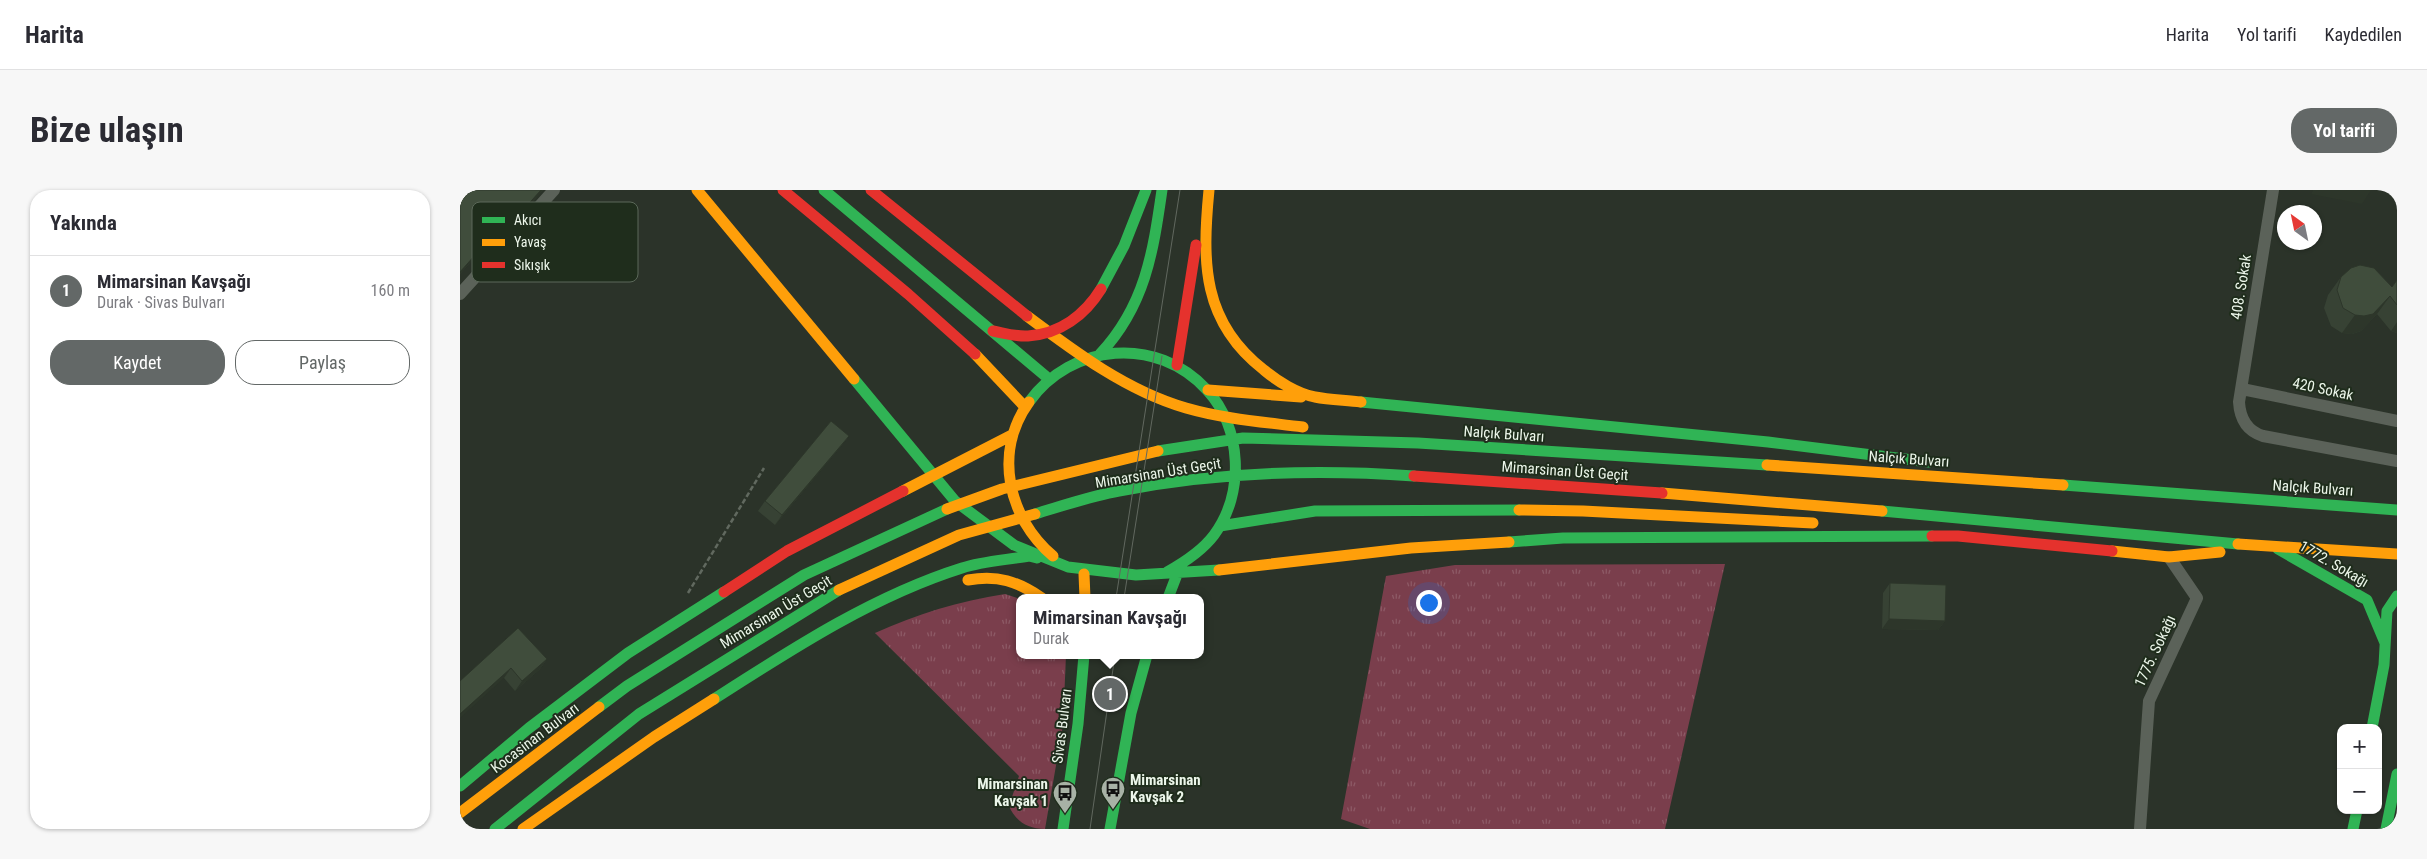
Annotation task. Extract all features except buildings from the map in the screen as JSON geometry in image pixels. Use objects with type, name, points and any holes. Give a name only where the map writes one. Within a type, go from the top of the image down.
[{"type":"main road","points":[[697,190],[955,501],[1014,545],[1068,567],[1136,575],[1194,572],[1411,548],[1563,538],[1958,536]]},
{"type":"main road","points":[[783,190],[950,330],[1000,379],[1025,407]]},
{"type":"main road","points":[[824,190],[1049,379]]},
{"type":"main road","points":[[871,190],[1057,338],[1117,376],[1170,403],[1226,416],[1418,443]]},
{"type":"main road","points":[[992,330],[1015,336],[1039,335],[1062,329],[1078,319],[1090,306],[1107,280],[1146,190]]},
{"type":"main road","points":[[1100,354],[1120,334],[1140,295],[1152,250],[1162,190]]},
{"type":"main road","points":[[1177,365],[1207,190]]},
{"type":"main road","points":[[1207,190],[1205,255],[1210,294],[1220,321],[1238,348],[1264,372],[1296,390],[1322,399]]},
{"type":"main road","points":[[523,829],[654,737],[771,662],[886,597],[963,567],[1029,556],[1062,564],[1084,574],[1108,580],[1132,580],[1156,575],[1181,564],[1196,554],[1220,526],[1232,499],[1237,470],[1235,441],[1225,414],[1208,390],[1177,365],[1140,353],[1100,354],[1073,364],[1049,379],[1025,407],[1012,436],[1008,460],[1009,484],[1016,508],[1032,536],[1043,549],[1062,564]]},
{"type":"main road","points":[[1208,390],[1322,399],[1768,442],[1922,461],[2010,481]]},
{"type":"main road","points":[[460,786],[529,728],[628,653],[787,551],[1012,436]]},
{"type":"main road","name":"Mimarsinan Üst Geçit","points":[[627,686],[804,575],[928,516],[1002,489],[1147,453],[1243,438],[1418,443]]},
{"type":"main road","name":"Nalçık Bulvarı","points":[[1418,443],[2010,481],[2397,510]]},
{"type":"main road","name":"Mimarsinan Üst Geçit","points":[[495,829],[639,714],[835,592],[959,535],[1118,492],[1187,480],[1260,473],[1363,472],[1734,498],[2276,547]]},
{"type":"main road","points":[[1220,526],[1315,511],[1583,511],[1831,524],[2169,557],[2276,547],[2397,554]]},
{"type":"main road","name":"1772. Sokağı","points":[[2276,547],[2366,600],[2385,643],[2384,665],[2373,724]]},
{"type":"main road","points":[[1170,594],[1181,564]]},
{"type":"main road","points":[[1084,574],[1085,594]]},
{"type":"main road","points":[[886,597],[994,576],[1020,584],[1036,594]]},
{"type":"main road","points":[[2385,643],[2387,611],[2397,596]]},
{"type":"main road","points":[[1078,659],[1082,685]]},
{"type":"main road","name":"Sivas Bulvarı","points":[[1063,829],[1084,659]]},
{"type":"main road","points":[[1110,829],[1131,713],[1146,659]]},
{"type":"main road","name":"Kocasinan Bulvarı","points":[[460,813],[627,686]]},
{"type":"main road","points":[[2386,829],[2397,774]]},
{"type":"main road","points":[[2353,829],[2356,814]]},
{"type":"street","points":[[543,202],[554,190]]},
{"type":"street","name":"408. Sokak","points":[[2273,190],[2239,402],[2242,419],[2246,426],[2257,434],[2397,461]]},
{"type":"street","points":[[460,294],[472,281]]},
{"type":"street","name":"420 Sokak","points":[[2242,389],[2397,421]]},
{"type":"street","name":"1775. Sokağı","points":[[2140,829],[2149,702],[2197,598],[2169,557]]},
{"type":"path","points":[[687,595],[764,468]]},
{"type":"green space","points":[[1725,564],[1665,829],[1370,829],[1341,819],[1386,576],[1455,565]]},
{"type":"green space","points":[[1005,594],[1016,598],[1016,659],[1066,659],[1063,725],[1045,829],[1033,828],[1023,824],[1009,806],[1019,776],[875,633],[938,609],[971,600]]},
{"type":"tram line","points":[[1117,594],[1180,190]]},
{"type":"tram line","points":[[1125,594],[1162,356]]},
{"type":"tram line","points":[[1090,829],[1114,659]]},
{"type":"traffic: fast","points":[[824,190],[1049,379]]},
{"type":"traffic: fast","points":[[1101,289],[1124,246],[1146,190]]},
{"type":"traffic: fast","points":[[1100,354],[1115,336],[1137,298],[1150,257],[1162,190]]},
{"type":"traffic: fast","points":[[1029,402],[1047,382],[1068,368],[1091,358],[1115,353],[1140,354],[1164,360],[1187,372],[1207,390],[1219,405],[1233,442],[1235,481],[1231,500],[1224,518],[1209,541],[1193,556],[1167,572]]},
{"type":"traffic: fast","points":[[854,379],[955,501],[1014,545],[1068,567],[1136,575],[1219,570]]},
{"type":"traffic: fast","points":[[1361,402],[1768,442],[1929,462]]},
{"type":"traffic: fast","points":[[1158,451],[1243,438],[1418,443],[1767,465]]},
{"type":"traffic: fast","points":[[1035,514],[1108,493],[1229,476],[1303,473],[1414,476]]},
{"type":"traffic: fast","points":[[2063,485],[2397,510]]},
{"type":"traffic: fast","points":[[599,707],[627,686],[804,575],[947,509]]},
{"type":"traffic: fast","points":[[1220,526],[1315,511],[1519,510]]},
{"type":"traffic: fast","points":[[1882,511],[2238,544]]},
{"type":"traffic: fast","points":[[1509,542],[1563,538],[1932,536]]},
{"type":"traffic: fast","points":[[2278,549],[2367,600],[2385,643]]},
{"type":"traffic: fast","points":[[714,699],[834,625],[897,593],[970,566],[1029,556],[1037,558]]},
{"type":"traffic: fast","points":[[1170,594],[1181,564]]},
{"type":"traffic: fast","points":[[495,829],[639,714],[839,590]]},
{"type":"traffic: fast","points":[[460,786],[529,728],[628,653],[724,592]]},
{"type":"traffic: fast","points":[[2373,724],[2384,665],[2387,611],[2397,596]]},
{"type":"traffic: fast","points":[[1063,829],[1078,724],[1084,659]]},
{"type":"traffic: fast","points":[[1110,829],[1131,713],[1146,659]]},
{"type":"traffic: fast","points":[[2386,829],[2397,774]]},
{"type":"traffic: fast","points":[[2353,829],[2356,814]]},
{"type":"traffic: slow","points":[[697,190],[854,379]]},
{"type":"traffic: slow","points":[[1209,190],[1206,242],[1207,266],[1211,289],[1218,311],[1228,332],[1244,351],[1269,374],[1288,386],[1315,397],[1361,402]]},
{"type":"traffic: slow","points":[[1027,316],[1102,369],[1143,392],[1164,401],[1215,415],[1303,427]]},
{"type":"traffic: slow","points":[[975,354],[1025,407]]},
{"type":"traffic: slow","points":[[1208,390],[1301,397]]},
{"type":"traffic: slow","points":[[1029,402],[1018,421],[1011,442],[1009,463],[1011,484],[1016,504],[1025,523],[1038,541],[1053,556]]},
{"type":"traffic: slow","points":[[903,491],[1012,435]]},
{"type":"traffic: slow","points":[[947,509],[1002,489],[1158,451]]},
{"type":"traffic: slow","points":[[1767,465],[2063,485]]},
{"type":"traffic: slow","points":[[1662,493],[1882,511]]},
{"type":"traffic: slow","points":[[1519,510],[1583,511],[1813,523]]},
{"type":"traffic: slow","points":[[839,590],[959,535],[1035,514]]},
{"type":"traffic: slow","points":[[1219,570],[1411,548],[1509,542]]},
{"type":"traffic: slow","points":[[2238,544],[2397,554]]},
{"type":"traffic: slow","points":[[2112,551],[2169,557],[2220,552]]},
{"type":"traffic: slow","points":[[1084,574],[1085,594]]},
{"type":"traffic: slow","points":[[968,580],[998,579],[1024,587],[1035,594]]},
{"type":"traffic: slow","points":[[523,829],[654,737],[714,699]]},
{"type":"traffic: slow","points":[[460,813],[599,707]]},
{"type":"traffic: jam","points":[[783,190],[908,294],[975,354]]},
{"type":"traffic: jam","points":[[871,190],[1027,316]]},
{"type":"traffic: jam","points":[[1177,365],[1196,245]]},
{"type":"traffic: jam","points":[[993,331],[1024,336],[1051,331],[1070,322],[1079,315],[1101,289]]},
{"type":"traffic: jam","points":[[1414,476],[1662,493]]},
{"type":"traffic: jam","points":[[724,592],[787,551],[903,491]]},
{"type":"traffic: jam","points":[[1932,536],[1958,536],[2112,551]]},
{"type":"place","name":"Mimarsinan Kavşağı","points":[[1110,694]]},
{"type":"place","name":"Mimarsinan Kavşak 2","points":[[1113,810]]},
{"type":"place","name":"Mimarsinan Kavşak 1","points":[[1065,814]]}]
